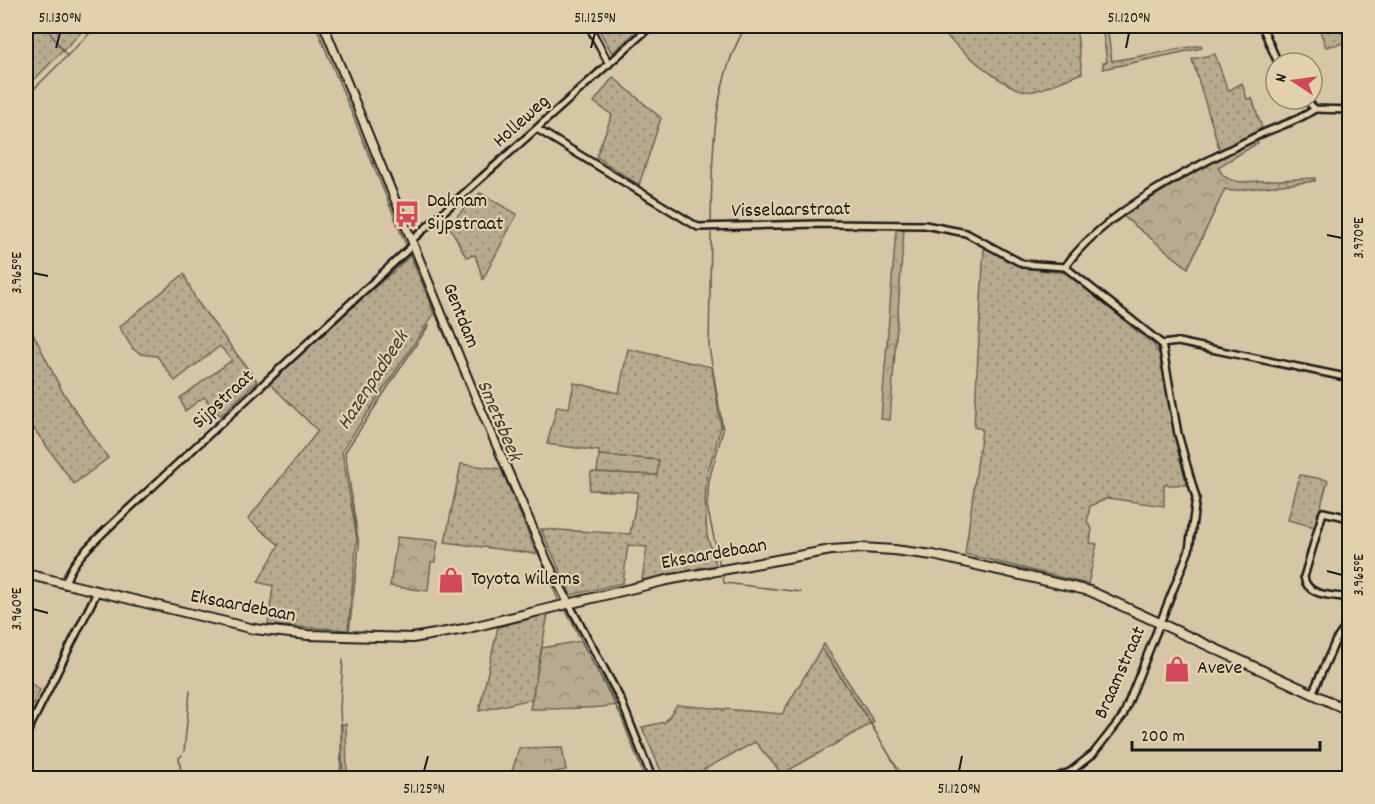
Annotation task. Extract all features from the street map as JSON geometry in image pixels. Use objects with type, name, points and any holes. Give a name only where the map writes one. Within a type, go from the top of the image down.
[{"type":"main road","name":"Eksaardebaan","points":[[26,574],[254,629],[308,635],[397,639],[464,629],[632,587],[815,553],[876,548],[933,555],[1075,586],[1350,711]]},
{"type":"street","name":"Gentdam","points":[[324,26],[488,426],[547,561],[621,700],[652,778]]},
{"type":"street","points":[[589,26],[609,64]]},
{"type":"street","name":"Holleweg","points":[[413,243],[651,26]]},
{"type":"street","points":[[1262,26],[1273,51]]},
{"type":"street","points":[[1324,109],[1350,110]]},
{"type":"street","points":[[1159,624],[1189,550],[1196,498],[1178,434],[1162,344],[1065,267],[1076,252],[1155,190],[1259,135],[1296,122],[1312,111]]},
{"type":"street","name":"Visselaarstraat","points":[[537,129],[698,227],[818,224],[925,225],[966,233],[1023,264],[1065,267]]},
{"type":"street","name":"Sijpstraat","points":[[65,585],[68,573],[80,556],[107,529],[413,243]]},
{"type":"street","points":[[1162,344],[1178,342],[1350,378]]},
{"type":"street","points":[[1350,518],[1323,512],[1304,577],[1305,585],[1311,591],[1350,598]]},
{"type":"street","points":[[26,735],[97,592]]},
{"type":"street","points":[[1312,694],[1336,640],[1350,621]]},
{"type":"street","name":"Braamstraat","points":[[1055,778],[1082,764],[1102,745],[1117,724],[1154,644],[1159,624]]},
{"type":"green space","points":[[26,26],[87,26],[26,88]]},
{"type":"green space","points":[[597,26],[643,26],[612,53]]},
{"type":"green space","points":[[935,26],[1076,26],[1082,73],[1034,91],[1023,91],[1010,86],[982,67]]},
{"type":"green space","points":[[1102,26],[1107,26],[1112,61],[1201,45],[1202,48],[1103,69],[1103,63],[1107,62]]},
{"type":"green space","points":[[1318,26],[1349,26],[1349,42],[1326,47]]},
{"type":"green space","points":[[1215,54],[1228,91],[1242,83],[1247,99],[1252,98],[1262,128],[1220,151],[1192,59]]},
{"type":"green space","points":[[613,77],[661,118],[639,185],[596,157],[612,115],[594,102]]},
{"type":"green space","points":[[1257,138],[1258,143],[1218,167],[1224,176],[1241,182],[1315,178],[1315,181],[1232,191],[1225,189],[1188,268],[1123,216],[1187,176]]},
{"type":"green space","points":[[480,193],[517,214],[483,279],[475,255],[466,257],[450,227],[459,220],[457,216]]},
{"type":"green space","points":[[904,229],[890,420],[881,419],[896,230]]},
{"type":"green space","points":[[984,247],[1024,268],[1066,273],[1154,345],[1160,356],[1177,448],[1187,485],[1164,485],[1164,506],[1107,498],[1090,506],[1087,522],[1092,529],[1090,543],[1097,544],[1088,584],[965,554],[982,429],[974,427]]},
{"type":"green space","points":[[412,254],[434,314],[342,451],[357,539],[348,630],[268,625],[273,586],[258,582],[279,545],[248,519],[318,431],[269,383]]},
{"type":"green space","points":[[184,274],[196,300],[257,381],[220,416],[204,397],[185,411],[180,398],[232,360],[220,346],[175,381],[157,356],[141,354],[133,349],[119,327]]},
{"type":"green space","points":[[26,319],[62,391],[108,458],[74,484],[26,418]]},
{"type":"green space","points":[[628,349],[712,367],[721,427],[707,476],[705,501],[707,535],[716,565],[642,580],[647,547],[628,545],[623,583],[571,595],[541,529],[630,534],[638,492],[589,490],[591,472],[656,475],[659,460],[599,455],[599,451],[547,444],[557,406],[569,408],[574,383],[619,393]]},
{"type":"green space","points":[[599,455],[659,460],[657,475],[597,472]]},
{"type":"green space","points":[[461,464],[501,469],[537,554],[445,542]]},
{"type":"green space","points":[[1300,475],[1328,480],[1315,527],[1288,520]]},
{"type":"green space","points":[[397,537],[438,541],[435,562],[431,562],[428,591],[390,586]]},
{"type":"green space","points":[[548,614],[532,699],[479,711],[498,627]]},
{"type":"green space","points":[[581,641],[617,705],[530,709],[542,648]]},
{"type":"green space","points":[[824,644],[874,722],[782,774],[755,742],[688,778],[664,778],[642,727],[665,722],[677,705],[782,714]]},
{"type":"green space","points":[[26,680],[40,690],[26,719]]},
{"type":"green space","points":[[342,724],[346,724],[347,778],[340,778]]},
{"type":"green space","points":[[562,747],[566,770],[526,778],[510,778],[519,748]]},
{"type":"waterway","points":[[45,26],[67,56]]},
{"type":"waterway","points":[[26,97],[97,26]]},
{"type":"waterway","name":"Smetsbeek","points":[[316,26],[406,245]]},
{"type":"waterway","points":[[711,226],[713,148],[720,97],[734,49],[746,26]]},
{"type":"waterway","points":[[711,233],[709,347],[723,430],[709,480],[707,506],[720,566]]},
{"type":"waterway","name":"Smetsbeek","points":[[410,255],[558,599]]},
{"type":"waterway","name":"Hazenpadbeek","points":[[349,632],[359,546],[345,452],[429,325]]},
{"type":"waterway","points":[[723,576],[724,583],[801,592]]},
{"type":"waterway","name":"Smetsbeek","points":[[566,611],[621,716],[645,778]]},
{"type":"waterway","points":[[823,650],[903,778]]},
{"type":"waterway","name":"Hazenpadbeek","points":[[343,660],[340,707],[343,778]]},
{"type":"waterway","points":[[184,752],[190,691]]},
{"type":"waterway","points":[[182,755],[179,758],[182,778]]},
{"type":"place","name":"Daknam Sijpstraat","points":[[407,214]]},
{"type":"place","name":"Toyota Willems","points":[[451,580]]},
{"type":"place","name":"Aveve","points":[[1177,669]]}]
